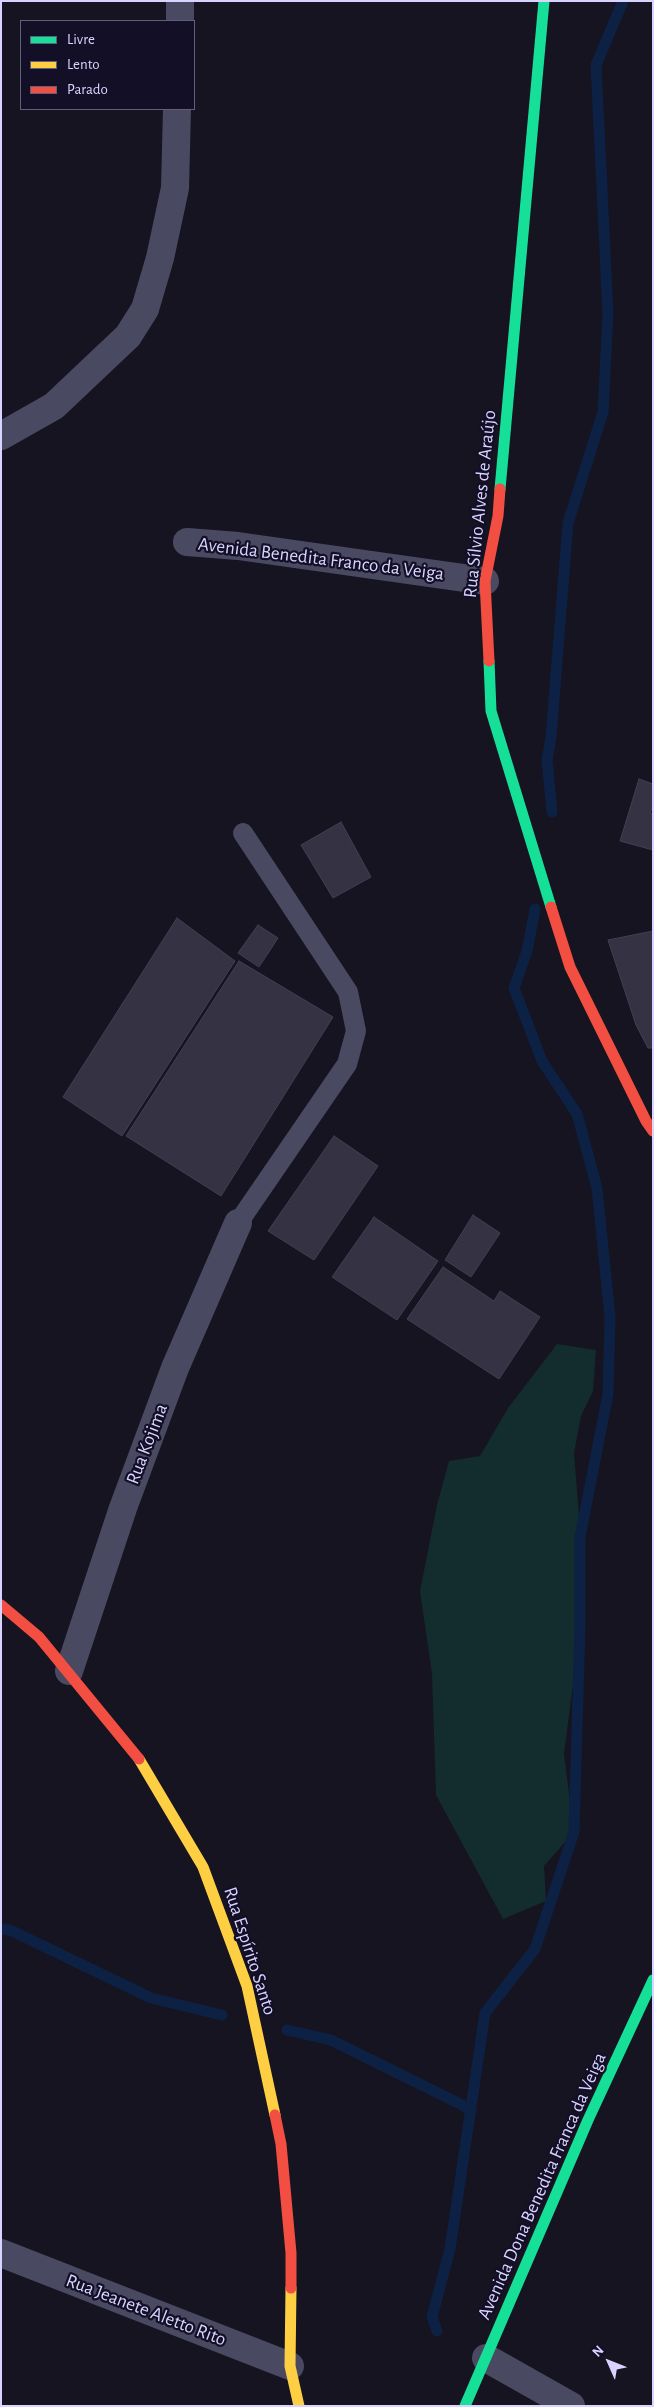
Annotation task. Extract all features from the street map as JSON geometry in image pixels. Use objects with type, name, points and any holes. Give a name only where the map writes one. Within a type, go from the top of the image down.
[{"type":"street","points":[[180,1],[180,20]]},
{"type":"street","name":"Rua Sílvio Alves de Araújo","points":[[544,1],[498,516],[485,581],[491,711],[570,967],[646,1121],[653,1131]]},
{"type":"street","points":[[1,436],[54,406],[128,336],[145,309],[160,258],[175,188],[177,110]]},
{"type":"street","name":"Avenida Benedita Franco da Veiga","points":[[187,542],[238,546],[485,581]]},
{"type":"street","name":"Rua Kojima","points":[[69,1671],[122,1508],[168,1386],[238,1222]]},
{"type":"street","name":"Rua Espírito Santo","points":[[1,1605],[38,1637],[69,1671],[145,1766],[204,1867],[247,1986],[281,2144],[291,2253],[290,2366],[299,2406]]},
{"type":"street","name":"Avenida Dona Benedita Franca da Veiga","points":[[465,2406],[588,2120],[653,1980]]},
{"type":"street","name":"Rua Jeanete Aletto Rito","points":[[1,2253],[290,2366]]},
{"type":"street","points":[[486,2358],[571,2406]]},
{"type":"lane","points":[[238,1222],[347,1064],[356,1031],[348,992],[244,833]]},
{"type":"green space","points":[[557,1344],[596,1350],[593,1391],[581,1416],[574,1453],[585,1591],[564,1754],[574,1832],[544,1866],[546,1901],[503,1919],[436,1795],[432,1674],[420,1591],[437,1505],[449,1461],[480,1456],[508,1408]]},
{"type":"building","points":[[639,779],[653,784],[653,806],[650,813],[653,814],[653,850],[620,841]]},
{"type":"building","points":[[341,822],[371,877],[333,898],[301,845]]},
{"type":"building","points":[[177,918],[235,961],[122,1136],[63,1097]]},
{"type":"building","points":[[258,925],[278,938],[259,967],[238,953]]},
{"type":"building","points":[[653,931],[653,1048],[648,1048],[636,1025],[608,940]]},
{"type":"building","points":[[239,961],[333,1017],[221,1196],[126,1136]]},
{"type":"building","points":[[334,1136],[378,1166],[314,1260],[268,1231]]},
{"type":"building","points":[[473,1215],[500,1233],[471,1277],[445,1260]]},
{"type":"building","points":[[374,1217],[438,1261],[397,1320],[332,1277]]},
{"type":"building","points":[[443,1267],[494,1301],[500,1291],[540,1317],[499,1379],[407,1319]]},
{"type":"waterway","points":[[552,812],[547,760],[551,737],[568,523],[603,412],[608,314],[596,65],[623,1]]},
{"type":"waterway","points":[[437,2331],[432,2317],[450,2249],[485,2013],[535,1949],[574,1832],[580,1625],[580,1537],[608,1394],[610,1317],[597,1188],[577,1114],[542,1061],[514,988],[527,951],[535,909]]},
{"type":"waterway","points":[[1,1929],[10,1930],[151,1998],[222,2015]]},
{"type":"waterway","points":[[287,2030],[331,2040],[471,2111]]},
{"type":"traffic: fast","points":[[500,489],[544,1]]},
{"type":"traffic: fast","points":[[489,661],[491,711],[551,907]]},
{"type":"traffic: fast","points":[[465,2406],[588,2120],[653,1980]]},
{"type":"traffic: slow","points":[[139,1759],[203,1867],[247,1986],[275,2115]]},
{"type":"traffic: slow","points":[[291,2288],[290,2366],[299,2406]]},
{"type":"traffic: jam","points":[[489,661],[485,581],[498,516],[500,489]]},
{"type":"traffic: jam","points":[[551,907],[570,967],[646,1121],[653,1131]]},
{"type":"traffic: jam","points":[[1,1605],[39,1637],[139,1759]]},
{"type":"traffic: jam","points":[[275,2115],[281,2144],[291,2253],[291,2288]]}]
